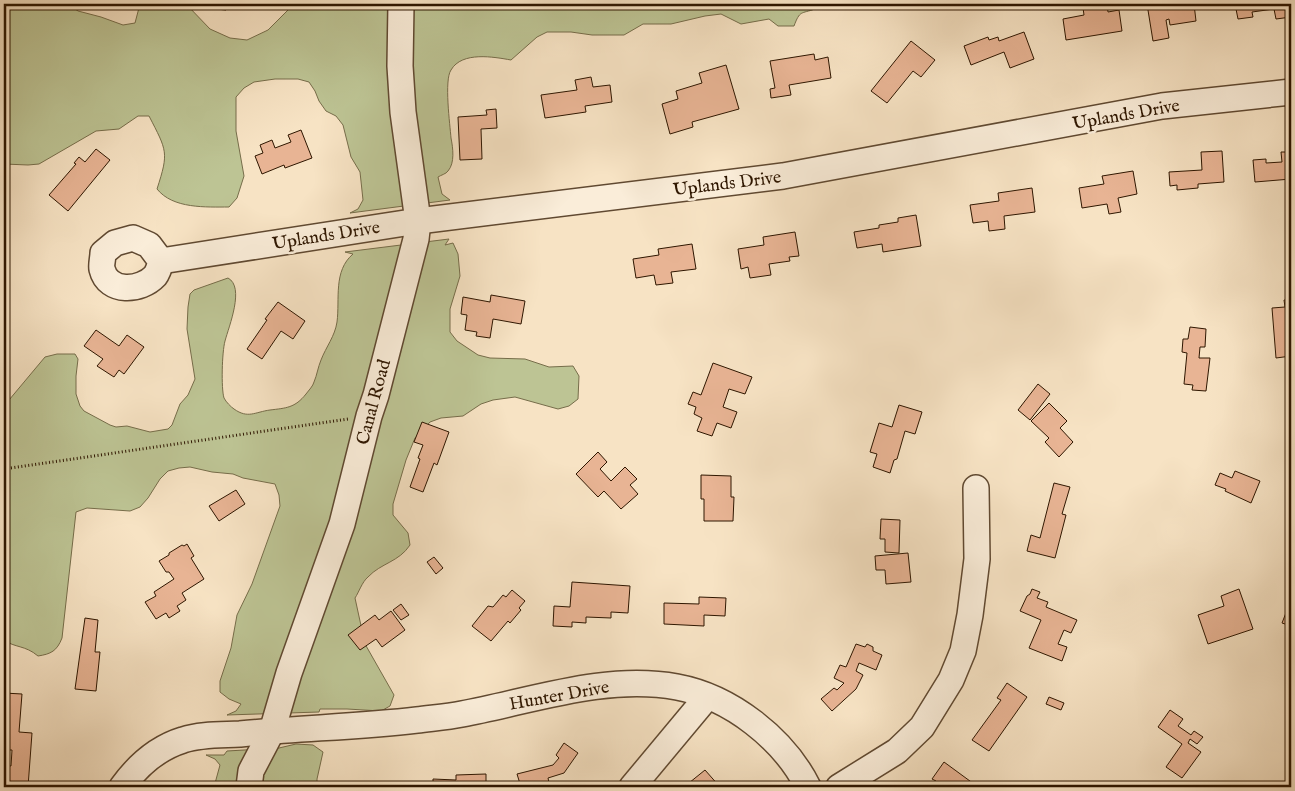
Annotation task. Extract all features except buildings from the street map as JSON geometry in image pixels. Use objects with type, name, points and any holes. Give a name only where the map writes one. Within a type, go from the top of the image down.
[{"type":"street","name":"Canal Road","points":[[249,787],[251,771],[272,730],[289,673],[342,524],[368,416],[376,395],[416,239],[418,221],[403,112],[400,58],[401,4]]},
{"type":"street","name":"Uplands Drive","points":[[162,261],[418,221],[783,176],[1162,106],[1291,92]]},
{"type":"street","points":[[839,787],[897,751],[922,727],[951,680],[963,650],[970,615],[977,559],[976,488]]},
{"type":"street","name":"Hunter Drive","points":[[122,787],[149,757],[166,746],[186,739],[272,730],[361,726],[461,714],[537,697],[606,686],[647,683],[679,687],[707,696],[726,704],[749,718],[774,741],[808,787]]},
{"type":"street","points":[[632,787],[707,696]]},
{"type":"path","points":[[4,469],[368,416]]},
{"type":"green space","points":[[4,4],[68,4],[78,11],[123,25],[135,23],[140,4],[186,4],[210,29],[230,38],[247,40],[268,30],[294,4],[826,4],[801,13],[794,26],[778,26],[769,19],[741,24],[721,14],[671,24],[643,24],[624,35],[547,32],[537,37],[511,60],[479,57],[463,60],[451,70],[448,83],[453,160],[447,172],[438,177],[442,194],[450,200],[350,213],[358,209],[363,200],[360,172],[351,157],[343,125],[336,116],[326,111],[309,82],[298,79],[275,79],[254,82],[244,88],[236,97],[236,131],[244,176],[237,198],[229,207],[190,206],[164,196],[157,189],[163,167],[164,152],[160,137],[149,116],[138,116],[119,129],[96,131],[39,164],[4,164]]},
{"type":"green space","points":[[449,239],[445,245],[453,243],[458,254],[460,276],[450,309],[450,332],[457,341],[478,355],[490,358],[525,359],[549,367],[573,366],[579,376],[578,399],[569,406],[558,409],[515,397],[493,400],[481,404],[463,416],[441,418],[430,422],[415,438],[406,460],[393,504],[393,515],[408,533],[410,545],[401,555],[373,572],[362,584],[355,598],[365,644],[394,695],[390,706],[381,711],[320,709],[319,712],[227,715],[236,711],[241,704],[229,699],[220,692],[220,681],[231,648],[237,615],[252,584],[280,506],[275,484],[243,478],[233,474],[190,467],[179,468],[168,471],[160,479],[140,507],[130,511],[87,508],[76,512],[62,638],[58,646],[47,654],[38,656],[29,650],[4,640],[4,406],[45,357],[57,354],[75,354],[78,359],[76,394],[84,411],[116,427],[127,426],[150,432],[168,429],[172,425],[180,404],[188,395],[195,379],[187,329],[190,294],[194,290],[228,278],[233,283],[236,298],[223,353],[222,378],[224,398],[234,409],[243,414],[281,409],[302,399],[313,385],[337,322],[340,277],[342,269],[353,254],[345,252]]},
{"type":"green space","points":[[296,744],[313,745],[323,752],[317,787],[214,787],[220,765],[215,759],[206,755],[224,755],[227,751],[279,748]]}]
